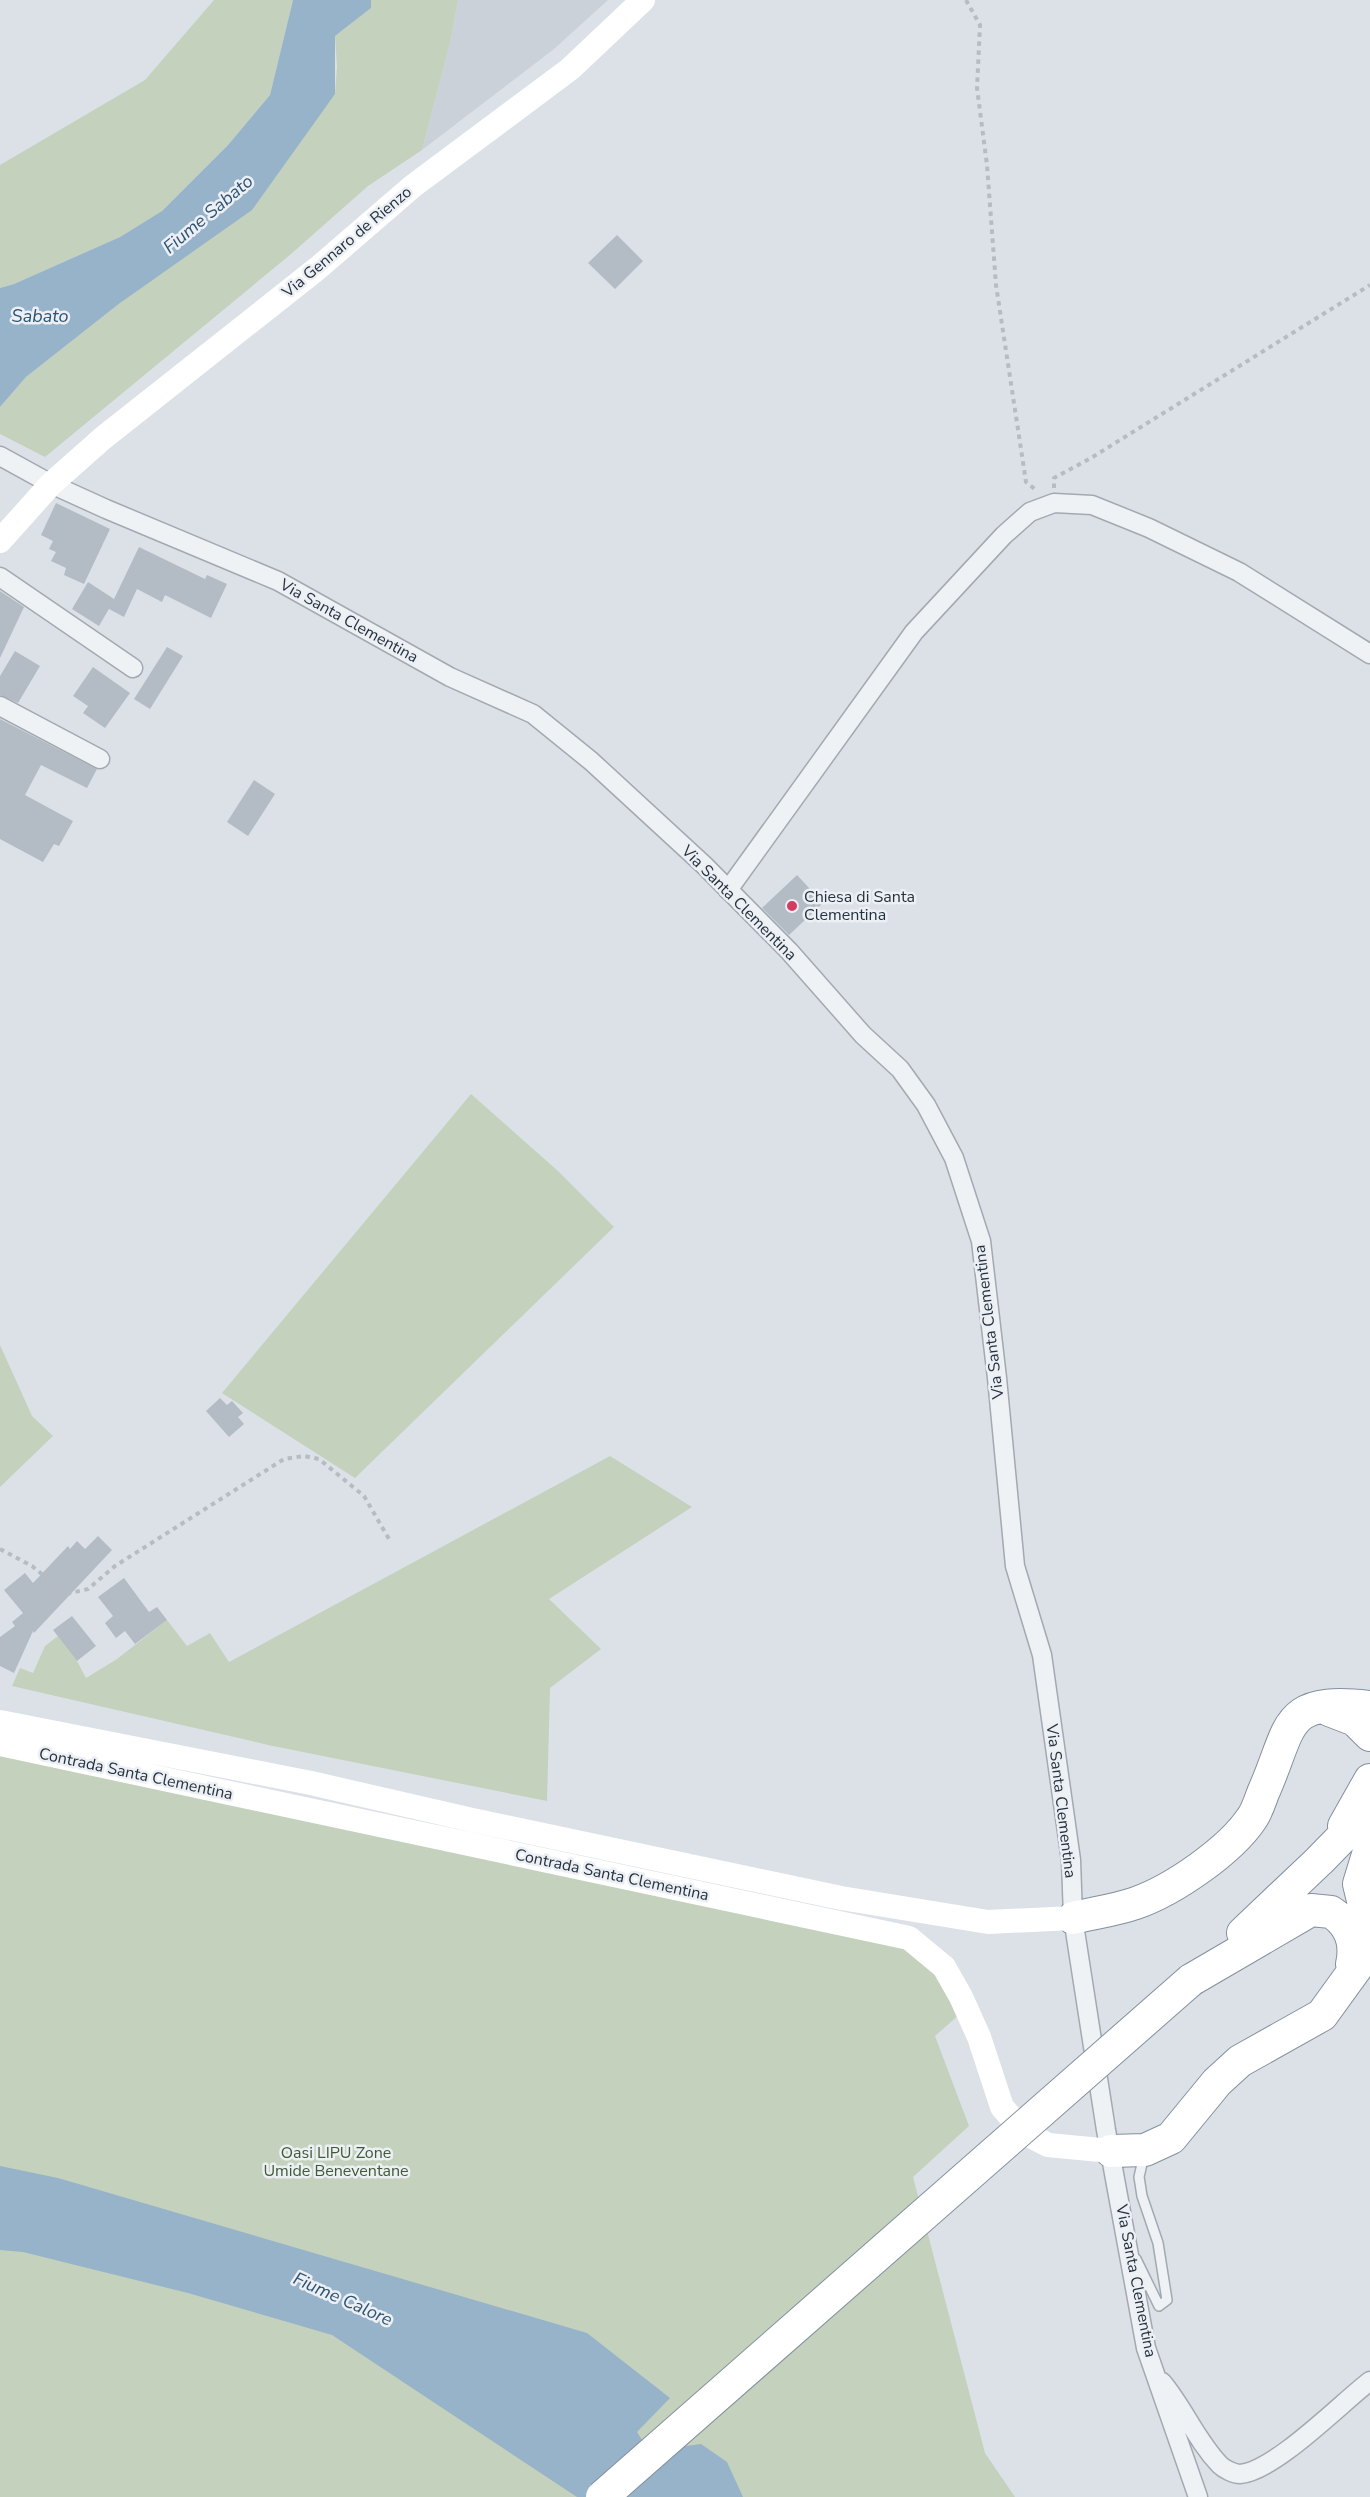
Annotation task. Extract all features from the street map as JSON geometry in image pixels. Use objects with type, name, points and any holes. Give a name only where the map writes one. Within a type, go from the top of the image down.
[{"type":"highway","points":[[1073,1918],[1137,1903],[1180,1881],[1213,1859],[1252,1818],[1286,1732],[1295,1719],[1308,1710],[1331,1703],[1370,1707]]},
{"type":"highway","points":[[1319,1707],[1355,1720],[1370,1735]]},
{"type":"highway","points":[[1319,1861],[1347,1821],[1370,1780]]},
{"type":"highway","points":[[602,2497],[1191,1980],[1319,1861],[1370,1809]]},
{"type":"highway","points":[[1111,2151],[1145,2150],[1171,2138],[1217,2082],[1239,2061],[1322,2015],[1370,1950],[1367,1917],[1359,1884],[1370,1848]]},
{"type":"highway","points":[[1191,1980],[1259,1942],[1303,1913],[1311,1910],[1328,1911],[1335,1914],[1347,1927],[1354,1943],[1352,1966],[1342,1990]]},
{"type":"street","name":"Via Gennaro de Rienzo","points":[[0,541],[51,484],[103,438],[318,268],[413,186],[570,69],[643,0]]},
{"type":"street","name":"Via Santa Clementina","points":[[0,456],[51,484],[278,581],[450,677],[533,714],[591,760],[728,890],[789,951],[863,1035],[900,1069],[926,1105],[954,1158],[981,1241],[1016,1566],[1042,1655],[1071,1860],[1073,1918],[1111,2151],[1146,2348],[1198,2497]]},
{"type":"street","points":[[728,890],[914,632],[1004,535],[1030,512],[1054,503],[1092,505],[1149,528],[1239,572],[1370,654]]},
{"type":"street","points":[[0,577],[133,668]]},
{"type":"street","points":[[0,706],[100,759]]},
{"type":"street","points":[[0,1707],[43,1730]]},
{"type":"street","name":"Contrada Santa Clementina","points":[[0,1722],[311,1783],[472,1820],[841,1898],[988,1922],[1073,1918]]},
{"type":"street","name":"Contrada Santa Clementina","points":[[0,1744],[909,1938],[944,1967],[979,2037],[1002,2107],[1025,2133],[1048,2145],[1111,2151]]},
{"type":"street","name":"Via Santa Clementina","points":[[1155,2373],[1178,2402],[1202,2443],[1222,2467],[1237,2475],[1251,2472],[1292,2448],[1370,2381]]},
{"type":"lane","points":[[1128,2241],[1159,2306],[1167,2300],[1158,2243],[1142,2196],[1139,2177],[1145,2150]]},
{"type":"path","points":[[966,0],[980,25],[977,88],[987,165],[996,285],[1026,482],[1054,503]]},
{"type":"path","points":[[1054,503],[1054,478],[1370,285]]},
{"type":"path","points":[[0,1549],[32,1566],[66,1594],[88,1588],[124,1560],[284,1459],[304,1456],[319,1459],[364,1496],[389,1539]]},
{"type":"shaded area","points":[[458,0],[608,0],[554,49],[422,150],[450,43]]},
{"type":"green space","points":[[214,0],[293,0],[270,95],[228,145],[162,211],[120,237],[0,288],[0,165],[145,80]]},
{"type":"green space","points":[[371,0],[458,0],[450,43],[422,150],[368,186],[291,254],[45,457],[0,434],[0,407],[26,377],[120,303],[335,94],[337,67],[335,36],[371,8]]},
{"type":"green space","points":[[471,1094],[558,1171],[614,1227],[355,1478],[222,1393]]},
{"type":"green space","points":[[0,1345],[32,1416],[53,1436],[0,1487]]},
{"type":"green space","points":[[610,1456],[692,1507],[549,1599],[601,1649],[550,1688],[547,1801],[273,1746],[12,1686],[20,1668],[33,1673],[45,1646],[58,1636],[77,1661],[86,1678],[117,1659],[167,1620],[187,1646],[210,1633],[229,1662]]},
{"type":"green space","name":"Oasi LIPU Zone Umide Beneventane","points":[[0,1745],[900,1935],[935,1962],[960,2014],[935,2036],[969,2126],[913,2177],[985,2453],[1015,2497],[0,2497]]},
{"type":"water","name":"Sabato","points":[[293,0],[371,0],[371,8],[335,36],[335,94],[252,210],[120,303],[26,377],[0,407],[0,288],[120,237],[162,211],[228,145],[270,95]]},
{"type":"water","name":"Fiume Calore","points":[[0,2166],[58,2178],[587,2333],[670,2398],[637,2432],[649,2451],[701,2444],[727,2462],[743,2497],[577,2497],[332,2335],[188,2293],[23,2252],[0,2250]]},
{"type":"building","points":[[617,235],[643,261],[615,289],[588,263]]},
{"type":"building","points":[[56,503],[110,529],[84,584],[64,575],[66,568],[51,561],[56,552],[49,549],[53,541],[41,535]]},
{"type":"building","points":[[139,547],[205,579],[207,575],[227,584],[211,618],[165,595],[162,602],[137,589],[124,617],[109,609],[110,607],[99,626],[72,609],[88,582],[114,599]]},
{"type":"building","points":[[0,591],[24,607],[0,658]]},
{"type":"building","points":[[167,647],[183,656],[150,709],[134,699]]},
{"type":"building","points":[[15,651],[40,666],[18,703],[0,695],[0,676]]},
{"type":"building","points":[[93,667],[130,693],[105,728],[83,713],[88,706],[73,696]]},
{"type":"building","points":[[0,719],[97,769],[87,788],[41,765],[25,795],[73,821],[59,846],[54,844],[43,862],[0,839]]},
{"type":"building","points":[[254,780],[275,794],[248,836],[227,822]]},
{"type":"building","name":"Chiesa di Santa Clementina","points":[[797,875],[823,903],[789,935],[762,908]]},
{"type":"building","points":[[220,1398],[227,1405],[232,1401],[243,1413],[238,1417],[244,1424],[229,1437],[206,1411]]},
{"type":"building","points":[[98,1536],[112,1550],[34,1633],[33,1631],[14,1673],[0,1666],[0,1637],[15,1626],[12,1622],[23,1613],[4,1590],[25,1573],[33,1583],[68,1546],[70,1549],[77,1541],[85,1549]]},
{"type":"building","points":[[124,1578],[149,1612],[157,1607],[167,1620],[135,1644],[125,1631],[116,1638],[105,1623],[113,1616],[98,1597]]},
{"type":"building","points":[[72,1616],[96,1646],[77,1661],[53,1630]]},
{"type":"place","name":"Chiesa di Santa Clementina","points":[[792,906]]},
{"type":"water label","name":"Fiume Sabato","points":[[208,214]]}]
